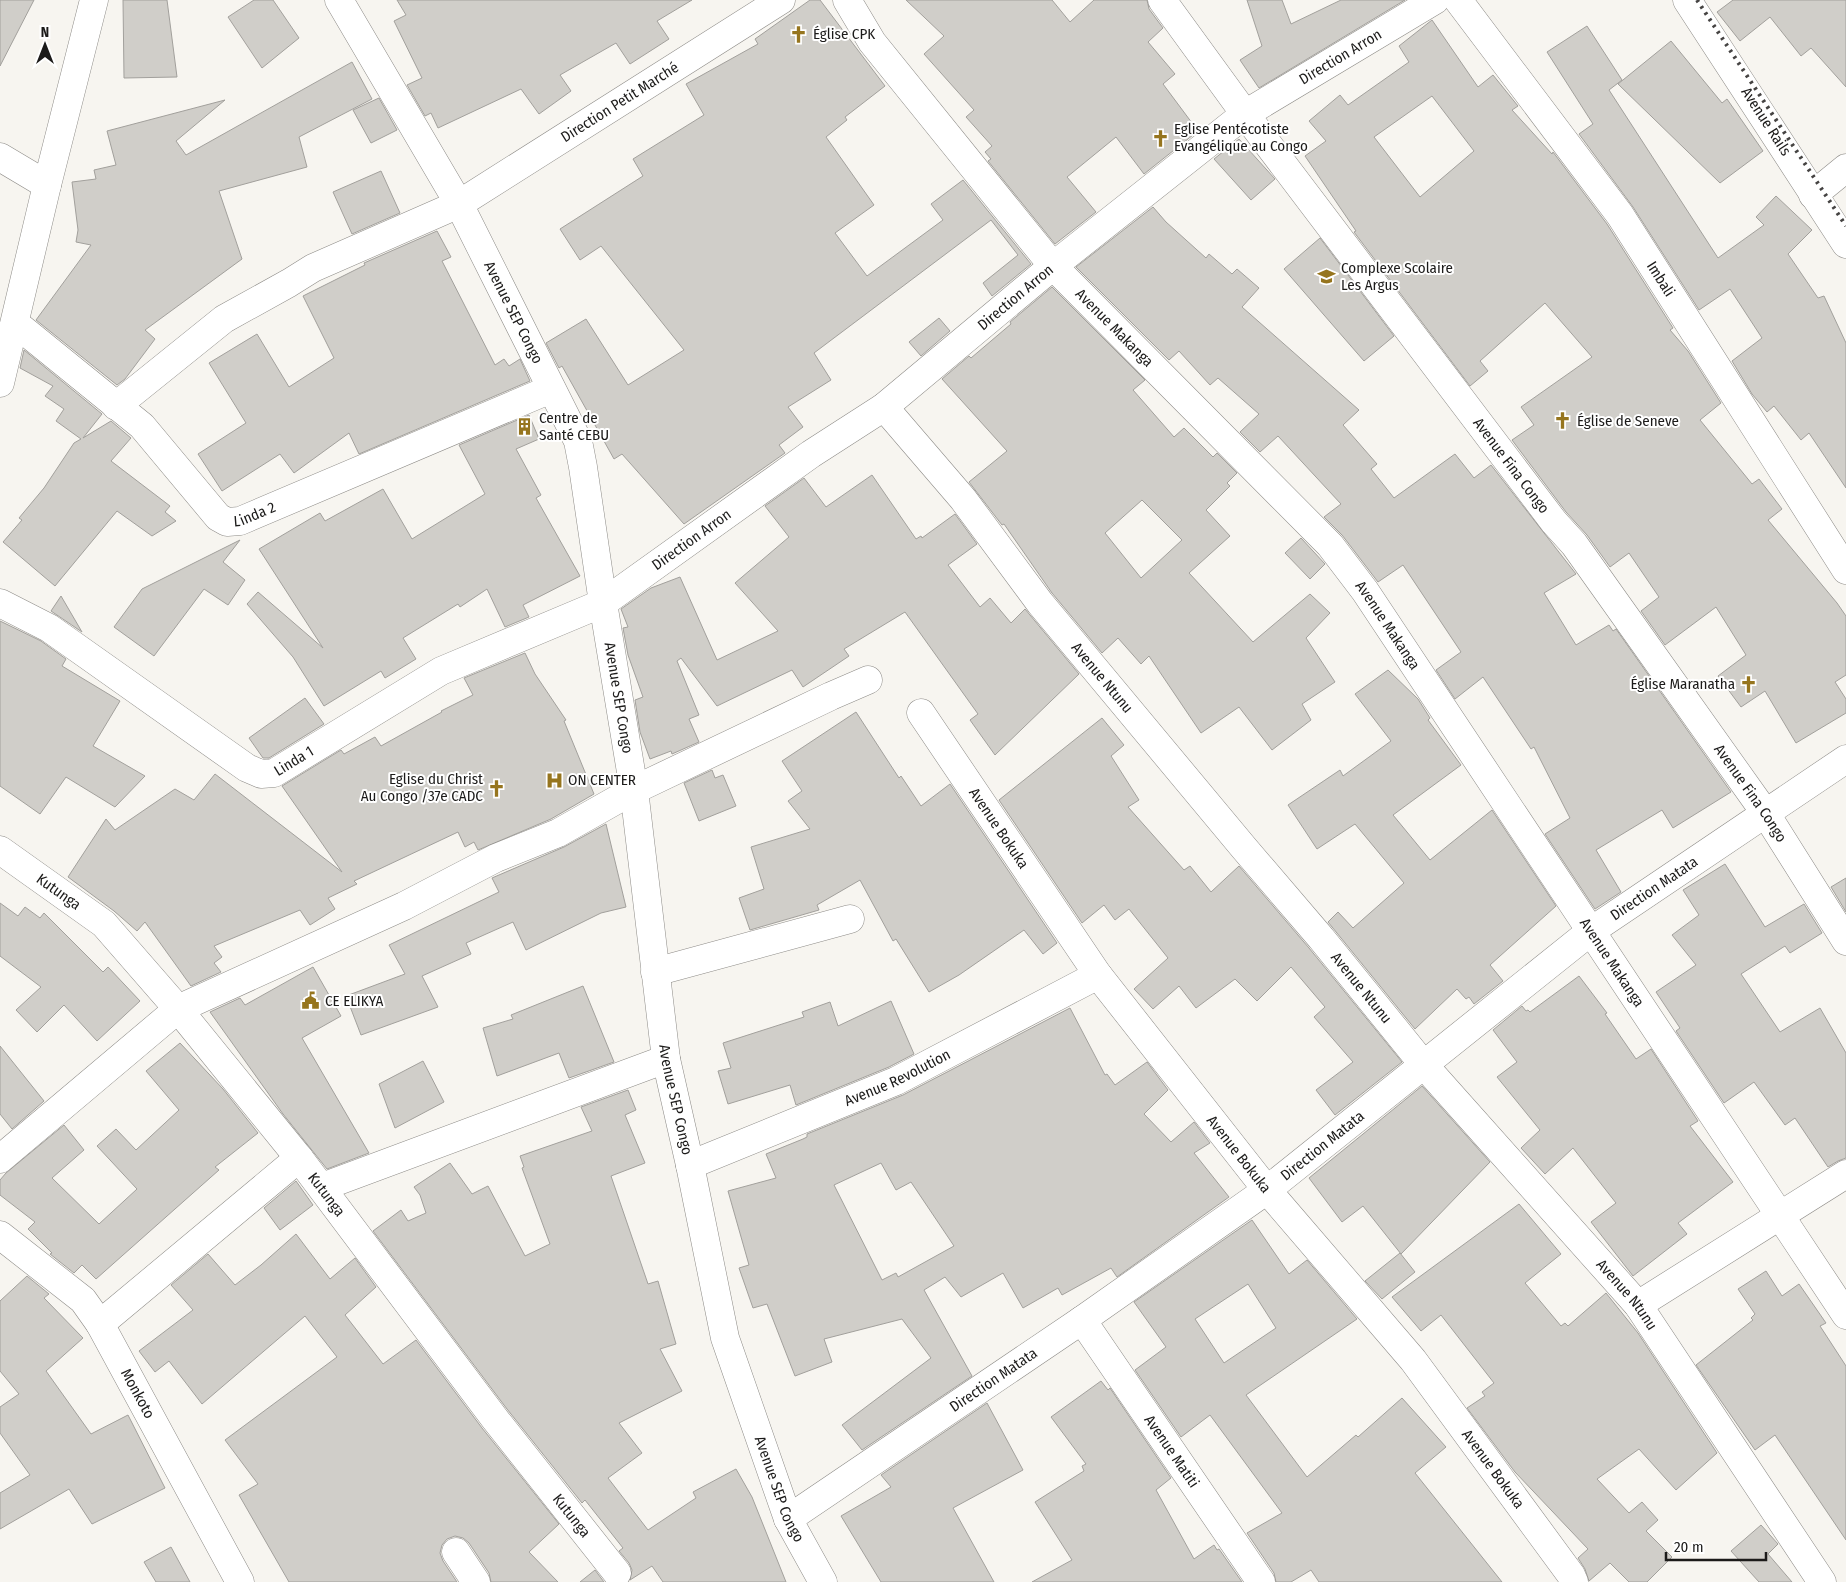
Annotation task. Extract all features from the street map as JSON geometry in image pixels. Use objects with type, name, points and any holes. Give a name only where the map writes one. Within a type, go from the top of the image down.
[{"type":"street","points":[[0,383],[94,0]]},
{"type":"street","name":"Direction Petit Marché","points":[[116,406],[224,319],[289,284],[313,268],[459,204],[781,0]]},
{"type":"street","name":"Avenue Makanga","points":[[847,0],[872,42],[1053,266],[1330,545],[1365,590],[1846,1315]]},
{"type":"street","name":"Avenue Fina Congo","points":[[1162,0],[1245,114],[1554,522],[1574,544],[1766,814],[1846,941]]},
{"type":"street","name":"Direction Arron","points":[[602,603],[811,454],[884,407],[1053,266],[1245,114],[1435,0]]},
{"type":"street","name":"Imbali","points":[[1458,0],[1620,215],[1846,570]]},
{"type":"street","name":"Avenue SEP Congo","points":[[346,3],[459,204],[578,441],[602,603],[634,790],[666,1059],[690,1165],[725,1338],[788,1518],[823,1582]]},
{"type":"street","name":"Avenue Rails","points":[[1697,4],[1813,195],[1846,244]]},
{"type":"street","points":[[0,157],[47,186]]},
{"type":"street","points":[[1813,195],[1846,168]]},
{"type":"street","name":"Linda 2","points":[[16,323],[142,426],[218,517],[226,522],[240,521],[551,389]]},
{"type":"street","name":"Avenue Ntunu","points":[[884,407],[963,499],[1040,603],[1321,938],[1424,1064],[1638,1306],[1822,1582]]},
{"type":"street","name":"Linda 1","points":[[0,603],[49,628],[246,768],[261,774],[274,773],[441,671],[602,603]]},
{"type":"street","points":[[0,1159],[178,1009],[404,906],[496,858],[558,833],[634,790],[868,680]]},
{"type":"street","name":"Avenue Bokuka","points":[[921,713],[1098,975],[1267,1190],[1413,1360],[1565,1567],[1574,1582]]},
{"type":"street","name":"Direction Matata","points":[[788,1518],[1082,1320],[1267,1190],[1591,931],[1846,759]]},
{"type":"street","name":"Kutunga","points":[[0,850],[104,924],[178,1009],[322,1187],[495,1420],[617,1573]]},
{"type":"street","points":[[655,972],[850,919]]},
{"type":"street","name":"Avenue Revolution","points":[[690,1165],[896,1081],[1098,975]]},
{"type":"street","points":[[322,1187],[666,1059]]},
{"type":"street","points":[[100,1324],[299,1158]]},
{"type":"street","points":[[1638,1306],[1846,1174]]},
{"type":"street","name":"Monkoto","points":[[0,1235],[83,1300],[100,1324],[240,1582]]},
{"type":"street","name":"Avenue Matiti","points":[[1082,1320],[1261,1582]]},
{"type":"street","points":[[456,1552],[476,1582]]},
{"type":"building","points":[[0,0],[34,0],[0,66]]},
{"type":"building","points":[[123,0],[167,0],[177,77],[124,78]]},
{"type":"building","points":[[254,0],[273,0],[299,38],[262,68],[228,17]]},
{"type":"building","points":[[397,0],[692,0],[657,21],[669,39],[630,64],[616,43],[560,75],[571,91],[539,114],[521,89],[438,128],[431,113],[425,116],[407,85],[422,78],[394,21],[406,15]]},
{"type":"building","points":[[810,0],[820,0],[885,86],[845,117],[847,120],[826,137],[874,205],[835,233],[867,276],[943,220],[931,204],[963,180],[1031,264],[992,296],[983,283],[1018,255],[991,220],[814,353],[831,380],[788,407],[803,427],[779,445],[785,453],[684,524],[622,454],[614,459],[562,366],[559,368],[546,343],[586,319],[628,385],[684,350],[601,246],[580,260],[560,229],[643,176],[633,159],[704,115],[686,84],[758,44],[755,39]]},
{"type":"building","points":[[906,0],[1052,0],[1070,22],[1094,0],[1147,0],[1149,9],[1163,28],[1148,42],[1175,74],[1163,84],[1198,131],[1144,174],[1116,137],[1067,177],[1096,212],[1055,244],[988,161],[991,159],[985,152],[992,146],[966,117],[974,110],[924,54],[944,36]]},
{"type":"building","points":[[1247,0],[1282,0],[1291,24],[1341,0],[1405,0],[1259,88],[1240,60],[1262,46]]},
{"type":"building","points":[[1733,0],[1846,0],[1846,87],[1811,48],[1801,56],[1770,17],[1740,41],[1717,12]]},
{"type":"building","points":[[1432,20],[1478,87],[1493,75],[1518,106],[1512,110],[1552,154],[1553,152],[1607,224],[1673,328],[1670,330],[1688,351],[1721,403],[1700,420],[1752,484],[1759,479],[1782,509],[1768,520],[1846,616],[1846,675],[1835,682],[1846,699],[1846,713],[1796,743],[1765,691],[1741,707],[1718,676],[1746,655],[1716,607],[1665,645],[1641,611],[1659,597],[1629,553],[1610,567],[1512,440],[1534,425],[1521,407],[1592,357],[1545,303],[1480,361],[1488,371],[1470,386],[1354,232],[1356,231],[1305,156],[1326,141],[1309,121],[1340,95],[1348,105],[1409,62],[1399,46]],"holes":[[[1432,96],[1474,151],[1420,197],[1374,137]]]},
{"type":"building","points":[[1587,26],[1622,80],[1609,90],[1718,258],[1764,225],[1756,217],[1776,196],[1812,230],[1788,254],[1818,298],[1824,296],[1846,343],[1846,488],[1809,433],[1801,440],[1774,406],[1767,412],[1752,394],[1732,361],[1762,338],[1730,289],[1699,310],[1633,207],[1579,134],[1593,124],[1547,52]]},
{"type":"building","points":[[1671,41],[1722,103],[1727,99],[1763,151],[1720,183],[1618,84]]},
{"type":"building","points":[[352,62],[372,99],[299,137],[307,167],[219,191],[242,259],[145,330],[155,339],[125,379],[117,385],[36,320],[91,245],[76,242],[78,230],[72,182],[96,179],[94,170],[116,165],[107,131],[225,100],[176,141],[186,155]]},
{"type":"building","points":[[379,98],[397,130],[371,143],[353,110]]},
{"type":"building","points":[[1239,139],[1275,179],[1251,200],[1214,159]]},
{"type":"building","points":[[381,171],[400,213],[352,234],[333,192]]},
{"type":"building","points":[[1153,207],[1166,222],[1206,258],[1209,254],[1232,274],[1237,269],[1259,288],[1242,307],[1359,410],[1343,425],[1377,464],[1371,469],[1394,498],[1455,454],[1474,478],[1491,465],[1576,574],[1544,593],[1576,645],[1609,625],[1613,631],[1616,629],[1731,792],[1673,828],[1662,810],[1596,850],[1621,892],[1595,909],[1545,834],[1570,818],[1534,747],[1531,749],[1483,677],[1455,699],[1436,670],[1461,652],[1403,565],[1378,582],[1342,535],[1324,517],[1341,504],[1278,436],[1260,452],[1240,432],[1259,414],[1218,378],[1210,385],[1179,351],[1169,360],[1076,267]]},
{"type":"building","points":[[437,231],[451,257],[442,261],[495,365],[504,359],[509,366],[520,359],[530,381],[359,454],[349,433],[294,473],[280,454],[222,491],[198,454],[246,423],[209,363],[257,334],[289,387],[334,358],[303,296],[365,265],[364,263]]},
{"type":"building","name":"Complexe Scolaire Les Argus","points":[[1320,238],[1394,336],[1364,361],[1284,269]]},
{"type":"building","points":[[1052,287],[1145,380],[1133,390],[1174,437],[1184,428],[1213,457],[1217,453],[1237,473],[1227,483],[1230,486],[1206,510],[1230,536],[1189,573],[1253,642],[1310,594],[1330,613],[1306,638],[1335,682],[1302,704],[1311,720],[1272,750],[1239,707],[1201,733],[1149,656],[1141,664],[1118,638],[1102,653],[1052,593],[1004,524],[1002,525],[969,482],[1007,451],[942,379],[969,356],[971,358],[1011,324],[1010,322]],"holes":[[[1142,500],[1182,540],[1141,578],[1105,533]]]},
{"type":"building","points":[[939,318],[950,331],[921,356],[909,342]]},
{"type":"building","points":[[24,350],[102,414],[83,438],[111,421],[131,438],[111,461],[170,506],[165,512],[176,521],[152,536],[117,511],[55,586],[3,542],[22,520],[19,518],[44,488],[74,443],[81,439],[56,421],[64,409],[45,396],[53,386],[20,368]]},
{"type":"building","points":[[529,415],[539,439],[516,449],[541,495],[536,498],[580,576],[523,605],[529,617],[505,627],[487,589],[460,607],[458,604],[403,638],[416,659],[385,678],[381,671],[324,706],[293,657],[247,604],[258,592],[323,648],[259,549],[320,513],[325,521],[383,489],[412,539],[485,494],[459,445]]},
{"type":"building","points":[[872,475],[916,539],[921,536],[922,538],[955,514],[977,544],[948,565],[980,607],[990,598],[1011,623],[1025,609],[1079,674],[995,755],[970,720],[978,714],[905,612],[844,649],[849,656],[803,687],[792,670],[717,706],[681,658],[677,661],[699,715],[689,719],[699,742],[672,754],[671,751],[650,759],[640,732],[635,700],[643,697],[628,655],[623,628],[628,627],[621,609],[651,588],[680,577],[717,660],[778,631],[735,583],[789,537],[765,506],[804,478],[826,507]]},
{"type":"building","points":[[1301,538],[1325,564],[1310,579],[1285,553]]},
{"type":"building","points":[[240,540],[223,562],[245,580],[228,605],[204,589],[154,656],[114,627],[142,589]]},
{"type":"building","points":[[61,596],[82,632],[51,611]]},
{"type":"building","points":[[0,621],[41,641],[66,659],[62,666],[120,701],[93,746],[145,776],[115,807],[66,777],[40,814],[0,786]]},
{"type":"building","points":[[525,653],[535,674],[566,720],[564,721],[594,794],[551,819],[478,850],[474,842],[465,847],[458,832],[354,881],[357,884],[328,898],[335,909],[310,925],[300,910],[214,946],[222,957],[214,963],[221,972],[191,986],[145,922],[137,931],[114,911],[68,877],[106,819],[115,830],[175,789],[194,800],[215,774],[342,872],[282,786],[341,750],[344,754],[375,737],[381,746],[441,711],[473,695],[464,678]]},
{"type":"building","points":[[1388,670],[1418,699],[1430,718],[1428,720],[1461,765],[1393,815],[1430,860],[1492,810],[1556,906],[1490,965],[1503,981],[1474,1004],[1469,997],[1466,999],[1457,989],[1415,1029],[1328,922],[1338,912],[1353,928],[1404,883],[1355,824],[1317,849],[1288,805],[1340,770],[1343,776],[1391,741],[1355,694]]},
{"type":"building","points":[[305,698],[324,724],[269,758],[263,758],[249,738]]},
{"type":"building","points":[[856,712],[899,778],[901,776],[921,806],[950,784],[1057,943],[1043,954],[1024,930],[959,975],[929,992],[896,939],[893,941],[860,880],[817,905],[819,910],[750,930],[739,898],[764,889],[751,847],[810,829],[788,801],[802,791],[782,761]]},
{"type":"building","points":[[1102,718],[1124,745],[1111,756],[1139,800],[1128,807],[1184,870],[1190,866],[1211,892],[1239,866],[1402,1062],[1335,1115],[1316,1090],[1353,1062],[1314,1017],[1325,1007],[1291,967],[1257,1001],[1235,979],[1196,1008],[1179,986],[1153,1009],[1134,989],[1168,958],[1129,909],[1115,920],[1104,905],[1082,923],[999,800]]},
{"type":"building","points":[[712,770],[715,778],[723,775],[736,806],[699,821],[684,783]]},
{"type":"building","points":[[606,824],[626,907],[601,913],[526,950],[513,922],[466,943],[471,954],[422,976],[438,1007],[361,1035],[346,996],[405,974],[389,945],[499,892],[492,878],[564,847]]},
{"type":"building","points":[[1725,864],[1765,927],[1804,904],[1822,933],[1790,953],[1785,946],[1741,974],[1780,1032],[1820,1008],[1846,1053],[1846,1158],[1828,1167],[1795,1118],[1785,1125],[1754,1082],[1724,1103],[1676,1031],[1680,1028],[1656,992],[1696,965],[1672,935],[1699,915],[1683,890]]},
{"type":"building","points":[[1846,878],[1846,912],[1831,887]]},
{"type":"building","points":[[0,903],[18,916],[25,907],[40,918],[44,913],[103,972],[108,967],[140,1001],[97,1041],[64,1005],[37,1032],[16,1010],[41,987],[0,956]]},
{"type":"building","points":[[313,967],[341,1016],[302,1038],[369,1153],[327,1169],[283,1114],[210,1012],[240,998],[245,1005]]},
{"type":"building","points":[[1579,976],[1607,1013],[1605,1014],[1636,1059],[1651,1049],[1698,1121],[1690,1126],[1733,1182],[1678,1223],[1687,1234],[1633,1276],[1591,1222],[1616,1203],[1573,1148],[1545,1174],[1521,1148],[1540,1130],[1497,1077],[1517,1062],[1493,1030],[1522,1006],[1526,1011],[1530,1012]]},
{"type":"building","points":[[583,986],[614,1062],[569,1078],[559,1053],[497,1076],[483,1028],[513,1019],[511,1015]]},
{"type":"building","points":[[891,1001],[914,1054],[889,1067],[796,1105],[790,1085],[728,1104],[718,1071],[731,1068],[723,1043],[804,1017],[802,1012],[830,1002],[838,1026]]},
{"type":"building","points":[[1070,1008],[1105,1075],[1107,1074],[1115,1085],[1147,1062],[1168,1090],[1144,1114],[1171,1142],[1194,1122],[1210,1143],[1194,1153],[1229,1197],[1117,1277],[1111,1268],[1062,1295],[1058,1288],[1023,1308],[1003,1273],[961,1297],[945,1277],[924,1290],[972,1376],[862,1450],[842,1425],[931,1358],[902,1319],[824,1339],[832,1362],[795,1376],[767,1304],[753,1308],[739,1268],[749,1265],[728,1191],[776,1178],[766,1154],[803,1139],[807,1137],[807,1134],[903,1095]],"holes":[[[881,1163],[896,1190],[911,1182],[954,1246],[898,1277],[896,1273],[882,1280],[834,1185]]]},
{"type":"building","points":[[180,1043],[223,1089],[258,1133],[215,1167],[219,1170],[96,1279],[82,1265],[74,1273],[50,1254],[52,1253],[28,1229],[35,1222],[0,1195],[0,1180],[64,1125],[84,1150],[52,1178],[99,1224],[137,1189],[97,1146],[116,1129],[136,1150],[179,1110],[146,1071]]},
{"type":"building","points":[[0,1046],[44,1101],[12,1129],[0,1114]]},
{"type":"building","points":[[423,1061],[444,1102],[395,1128],[379,1084]]},
{"type":"building","points":[[1422,1086],[1490,1162],[1401,1254],[1363,1206],[1342,1222],[1309,1178]]},
{"type":"building","points":[[628,1090],[636,1110],[625,1115],[645,1163],[611,1176],[648,1284],[658,1281],[676,1344],[660,1349],[682,1391],[619,1423],[642,1453],[608,1478],[648,1530],[696,1498],[693,1492],[736,1469],[752,1497],[786,1582],[663,1582],[652,1566],[630,1580],[632,1570],[619,1551],[623,1548],[585,1500],[582,1503],[507,1409],[373,1231],[401,1210],[408,1221],[426,1213],[420,1195],[414,1187],[450,1163],[472,1194],[488,1186],[525,1256],[550,1244],[522,1168],[524,1167],[520,1156],[592,1131],[581,1107]]},
{"type":"building","points":[[296,1181],[313,1205],[280,1230],[264,1208]]},
{"type":"building","points":[[1519,1204],[1561,1254],[1525,1283],[1561,1326],[1565,1323],[1568,1326],[1606,1293],[1638,1333],[1717,1453],[1676,1490],[1639,1449],[1597,1479],[1629,1513],[1642,1502],[1658,1520],[1646,1531],[1672,1557],[1647,1582],[1629,1582],[1610,1563],[1589,1581],[1585,1569],[1578,1558],[1588,1549],[1515,1472],[1467,1408],[1485,1396],[1482,1392],[1494,1383],[1441,1315],[1421,1331],[1392,1297]]},
{"type":"building","points":[[1252,1220],[1289,1274],[1307,1260],[1357,1319],[1246,1395],[1307,1477],[1356,1435],[1358,1437],[1402,1398],[1446,1447],[1415,1473],[1502,1582],[1319,1582],[1311,1570],[1291,1582],[1276,1582],[1274,1573],[1247,1533],[1282,1513],[1210,1415],[1181,1437],[1135,1370],[1166,1347],[1134,1302]],"holes":[[[1248,1284],[1276,1328],[1224,1363],[1195,1319]]]},
{"type":"building","points":[[296,1234],[330,1279],[355,1258],[376,1287],[345,1315],[383,1364],[416,1340],[482,1428],[559,1524],[529,1552],[558,1582],[491,1582],[489,1573],[469,1543],[463,1538],[455,1536],[447,1539],[442,1545],[440,1553],[457,1582],[289,1582],[239,1495],[258,1484],[225,1440],[337,1357],[305,1316],[202,1404],[169,1361],[155,1372],[139,1351],[193,1310],[171,1285],[208,1254],[235,1285]]},
{"type":"building","points":[[1400,1253],[1415,1272],[1382,1299],[1365,1281]]},
{"type":"building","points":[[1766,1271],[1782,1296],[1799,1284],[1826,1323],[1820,1326],[1846,1366],[1846,1540],[1775,1435],[1755,1450],[1696,1365],[1753,1320],[1751,1318],[1755,1314],[1738,1289]]},
{"type":"building","points":[[27,1276],[49,1294],[44,1298],[83,1338],[46,1371],[91,1434],[128,1415],[165,1488],[92,1524],[69,1489],[0,1529],[0,1493],[30,1475],[0,1433],[0,1407],[19,1394],[0,1371],[0,1301]]},
{"type":"building","points":[[1101,1381],[1108,1390],[1110,1388],[1171,1478],[1156,1490],[1194,1559],[1214,1545],[1217,1550],[1219,1549],[1242,1582],[1032,1582],[1072,1560],[1035,1502],[1084,1471],[1082,1466],[1086,1464],[1051,1417]]},
{"type":"building","points":[[987,1403],[1023,1470],[953,1508],[994,1582],[881,1582],[841,1516],[891,1487],[881,1475]]},
{"type":"building","points":[[1761,1525],[1778,1544],[1768,1554],[1792,1582],[1759,1582],[1731,1551]]},
{"type":"building","points":[[171,1547],[190,1582],[156,1582],[144,1562]]},
{"type":"building","points":[[595,1570],[604,1582],[580,1582]]},
{"type":"railway","points":[[1697,0],[1846,226]]},
{"type":"place","name":"Église CPK","points":[[799,34]]},
{"type":"place","name":"Eglise Pentécotiste Evangélique au Congo","points":[[1160,138]]},
{"type":"place","name":"Complexe Scolaire Les Argus","points":[[1327,277]]},
{"type":"place","name":"Église de Seneve","points":[[1563,421]]},
{"type":"place","name":"Centre de Santé CEBU","points":[[525,427]]},
{"type":"place","name":"Église Maranatha","points":[[1749,684]]},
{"type":"place","name":"ON CENTER","points":[[554,780]]},
{"type":"place","name":"Eglise du Christ Au Congo /37e CADC","points":[[497,788]]},
{"type":"place","name":"CE ELIKYA","points":[[311,1001]]}]
